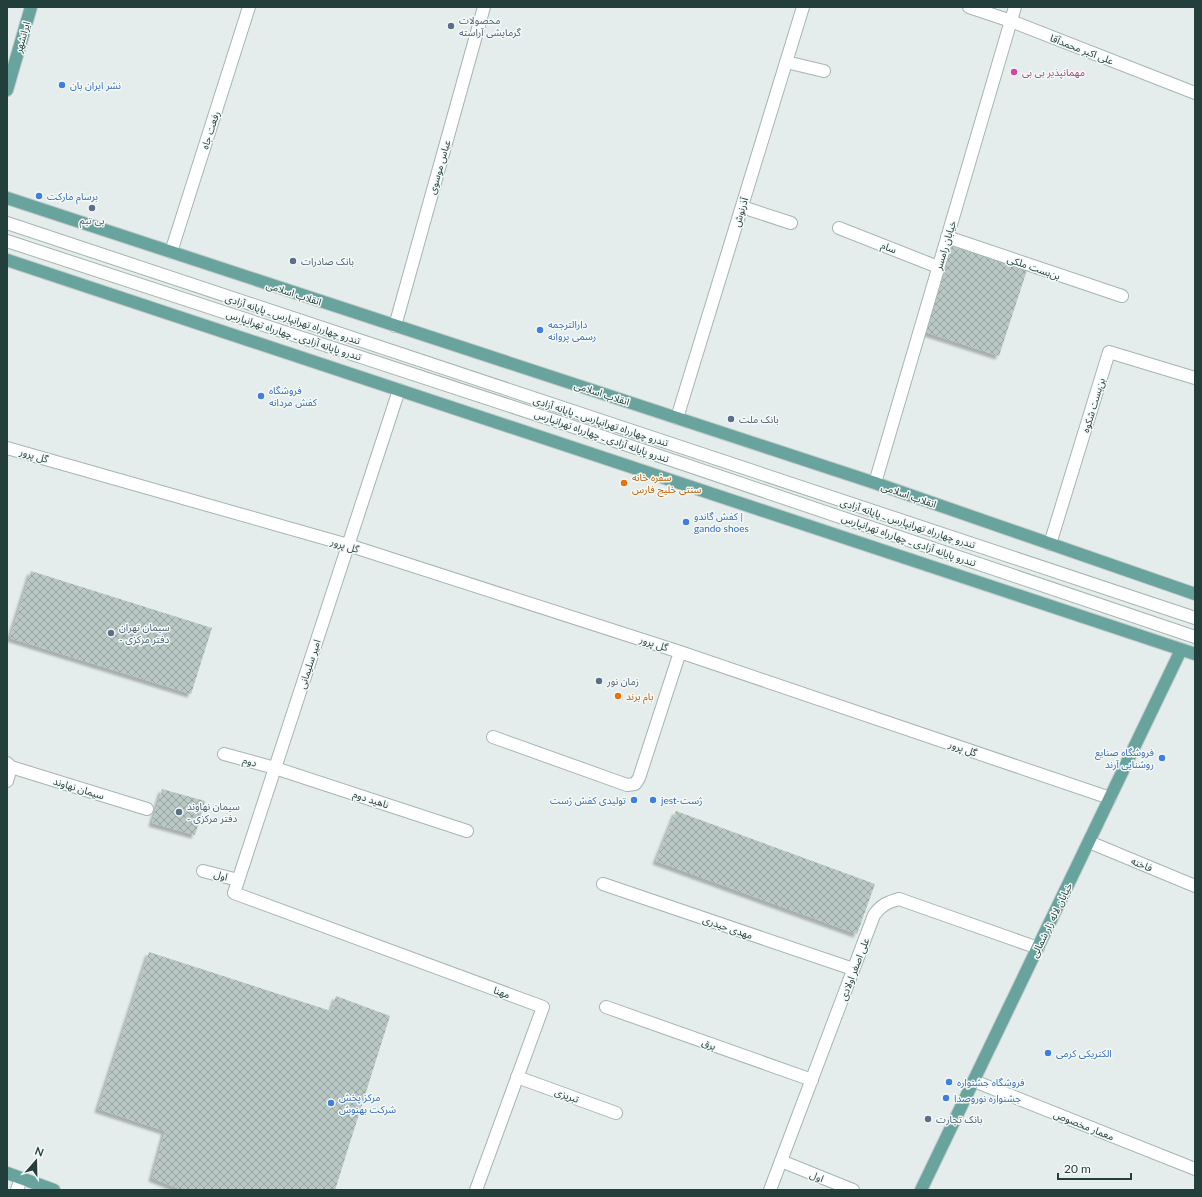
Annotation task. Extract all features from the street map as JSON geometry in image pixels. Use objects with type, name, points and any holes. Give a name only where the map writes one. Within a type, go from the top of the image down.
[{"type":"main road","name":"ایرانشهر","points":[[7,90],[31,7]]},
{"type":"main road","name":"انقلاب اسلامی","points":[[7,198],[875,483],[1195,594]]},
{"type":"main road","points":[[7,260],[1195,654]]},
{"type":"main road","name":"خیابان لاله زار شمالی","points":[[922,1190],[1181,650]]},
{"type":"main road","points":[[7,1173],[54,1190]]},
{"type":"street","name":"رفعت جاه","points":[[171,252],[249,7]]},
{"type":"street","name":"عباس موسوی","points":[[395,326],[484,7]]},
{"type":"street","name":"آذرنوش","points":[[677,418],[803,7]]},
{"type":"street","name":"علی اکبر محمدآقا","points":[[969,7],[1195,93]]},
{"type":"street","name":"خیابان رامسر","points":[[875,483],[1015,7]]},
{"type":"street","points":[[786,62],[824,71]]},
{"type":"street","points":[[742,206],[791,223]]},
{"type":"street","name":"تندرو چهارراه تهرانپارس ـ پایانه آزادی","points":[[7,224],[1195,618]]},
{"type":"street","name":"سام","points":[[839,228],[938,267]]},
{"type":"street","name":"بن‌بست ملکی","points":[[947,237],[1122,296]]},
{"type":"street","name":"تندرو پایانه آزادی ـ چهارراه تهرانپارس","points":[[7,241],[548,418],[1195,637]]},
{"type":"street","name":"بن‌بست شکوه","points":[[1050,544],[1109,352],[1195,378]]},
{"type":"street","name":"امیر سلیمانی","points":[[278,909],[234,893],[399,390]]},
{"type":"street","name":"گل پرور","points":[[7,448],[348,545],[680,652],[1110,798]]},
{"type":"street","name":"گل پرور","points":[[493,737],[627,785],[635,784],[639,778],[680,652]]},
{"type":"street","name":"دوم","points":[[224,754],[275,768]]},
{"type":"street","points":[[7,781],[9,765]]},
{"type":"street","name":"سیمان نهاوند","points":[[9,765],[147,809]]},
{"type":"street","name":"ناهید دوم","points":[[275,768],[467,831]]},
{"type":"street","name":"فاخته","points":[[1089,842],[1195,886]]},
{"type":"street","name":"اول","points":[[203,871],[238,880]]},
{"type":"street","name":"مهدی حیدری","points":[[603,884],[853,969]]},
{"type":"street","name":"علی اصغر اولادی","points":[[770,1190],[853,969],[874,915],[880,907],[899,899],[1038,948]]},
{"type":"street","name":"مهنا","points":[[278,909],[543,1007],[476,1190]]},
{"type":"street","name":"برق","points":[[606,1007],[812,1080]]},
{"type":"street","name":"تبریزی","points":[[517,1077],[616,1113]]},
{"type":"street","name":"معمار مخصوص","points":[[974,1081],[1195,1169]]},
{"type":"street","name":"اول","points":[[781,1161],[853,1190]]},
{"type":"street","points":[[17,1190],[21,1178]]},
{"type":"building","points":[[952,246],[1027,270],[999,356],[925,332]]},
{"type":"building","name":"سیمان تهران - دفتر مرکزی","points":[[31,571],[212,628],[191,694],[10,638]]},
{"type":"building","name":"سیمان نهاوند - دفتر مرکزی","points":[[162,789],[205,801],[195,835],[152,823]]},
{"type":"building","points":[[676,811],[875,884],[857,934],[656,861]]},
{"type":"building","points":[[149,952],[331,1011],[336,996],[390,1016],[335,1190],[182,1190],[152,1178],[165,1131],[98,1109]]},
{"type":"place","name":"محصولات گرمایشی آراسته","points":[[451,26]]},
{"type":"place","name":"مهمانپذیر بی بی","points":[[1014,72]]},
{"type":"place","name":"نشر ایران بان","points":[[62,85]]},
{"type":"place","name":"برسام مارکت","points":[[39,196]]},
{"type":"place","name":"بی تیم","points":[[92,208]]},
{"type":"place","name":"بانک صادرات","points":[[293,261]]},
{"type":"place","name":"دارالترجمه رسمی پروانه","points":[[540,330]]},
{"type":"place","name":"فروشگاه کفش مردانه","points":[[261,396]]},
{"type":"place","name":"بانک ملت","points":[[731,419]]},
{"type":"place","name":"سفره خانه سنتی خلیج فارس","points":[[624,483]]},
{"type":"place","name":"کفش گاندو | gando shoes","points":[[686,522]]},
{"type":"place","name":"سیمان تهران - دفتر مرکزی","points":[[111,633]]},
{"type":"place","name":"زمان نور","points":[[599,681]]},
{"type":"place","name":"بام برند","points":[[618,696]]},
{"type":"place","name":"فروشگاه صنایع روشنایی آرند","points":[[1162,758]]},
{"type":"place","name":"تولیدی کفش ژست","points":[[634,800]]},
{"type":"place","name":"jest-ژست","points":[[653,800]]},
{"type":"place","name":"سیمان نهاوند - دفتر مرکزی","points":[[179,812]]},
{"type":"place","name":"الکتریکی کرمی","points":[[1048,1053]]},
{"type":"place","name":"فروشگاه جشنواره","points":[[949,1082]]},
{"type":"place","name":"جشنواره نوروصدا","points":[[946,1098]]},
{"type":"place","name":"مرکز پخش شرکت بهنوش","points":[[331,1103]]},
{"type":"place","name":"بانک تجارت","points":[[928,1119]]}]
